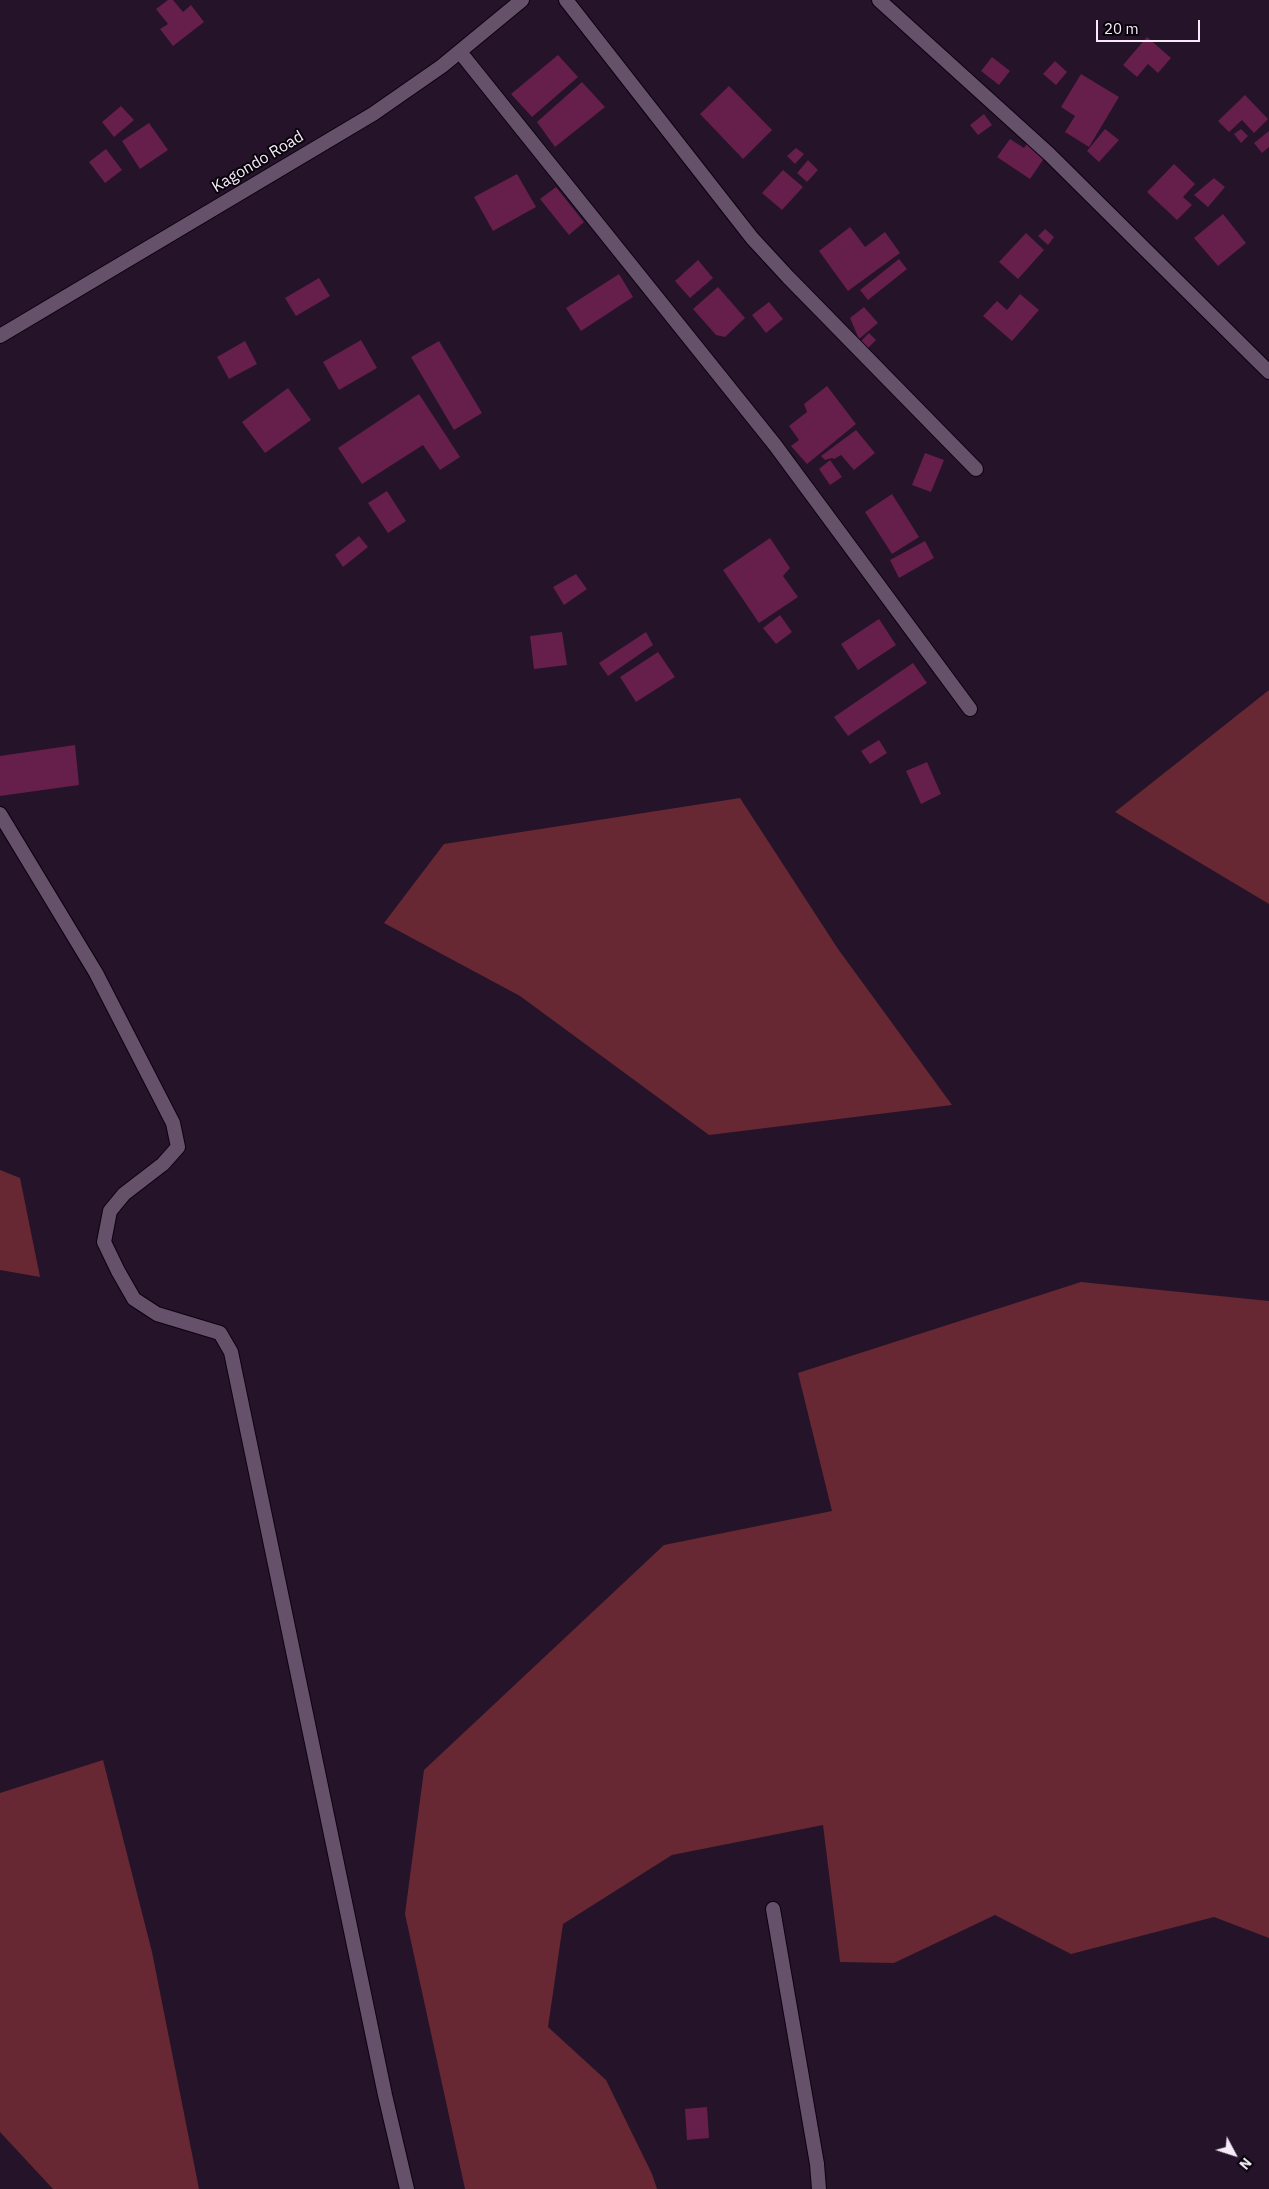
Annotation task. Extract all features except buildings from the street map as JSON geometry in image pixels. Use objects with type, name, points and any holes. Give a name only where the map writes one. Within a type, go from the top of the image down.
[{"type":"street","name":"Kagondo Road","points":[[0,336],[373,114],[460,52],[522,0]]},
{"type":"street","points":[[566,0],[752,238],[976,469]]},
{"type":"street","points":[[878,0],[1050,154],[1269,372]]},
{"type":"street","points":[[460,52],[775,445],[970,709]]},
{"type":"street","points":[[0,814],[96,973],[173,1124],[178,1148],[164,1164],[124,1194],[110,1211],[104,1242],[134,1300],[157,1314],[220,1333],[231,1352],[385,2095],[407,2189]]},
{"type":"street","points":[[772,1909],[817,2164],[819,2189]]},
{"type":"shaded area","points":[[1269,690],[1269,904],[1115,812]]},
{"type":"shaded area","points":[[740,798],[838,949],[952,1105],[709,1135],[520,996],[384,923],[444,844]]},
{"type":"shaded area","points":[[0,1170],[20,1178],[40,1277],[0,1270]]},
{"type":"shaded area","points":[[1081,1282],[1269,1301],[1269,1938],[1214,1917],[1071,1954],[995,1915],[894,1963],[840,1962],[823,1825],[672,1855],[563,1924],[548,2027],[606,2080],[652,2174],[657,2189],[465,2189],[405,1914],[424,1770],[664,1545],[832,1511],[798,1373]]},
{"type":"shaded area","points":[[103,1760],[152,1952],[199,2189],[53,2189],[0,2132],[0,1793]]}]
